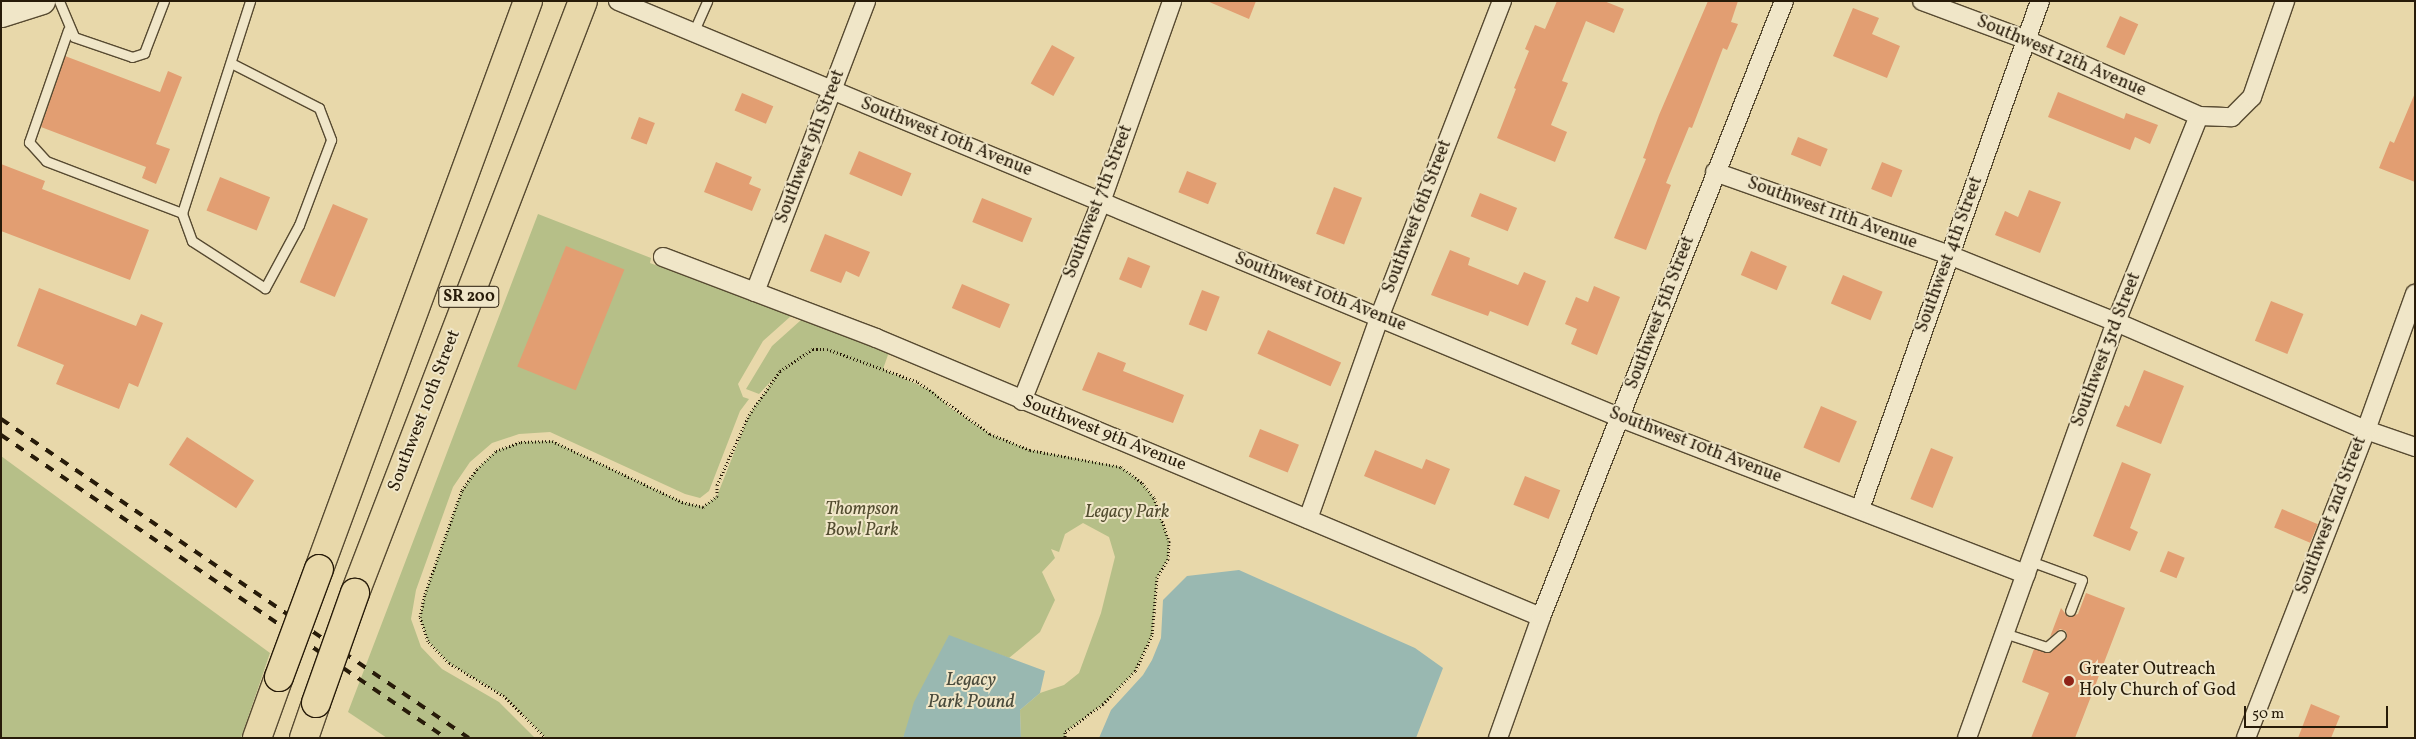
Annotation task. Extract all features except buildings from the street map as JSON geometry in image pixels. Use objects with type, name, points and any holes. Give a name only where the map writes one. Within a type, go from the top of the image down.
[{"type":"main road","name":"SR 200","points":[[257,738],[528,1]]},
{"type":"main road","name":"Southwest 10th Street","points":[[304,738],[356,593],[583,1]]},
{"type":"street","points":[[2,12],[42,1]]},
{"type":"street","name":"Southwest 10th Avenue","points":[[618,1],[1621,418],[1860,509],[2028,568]]},
{"type":"street","name":"Southwest 9th Street","points":[[755,292],[834,92],[866,1]]},
{"type":"street","name":"Southwest 7th Street","points":[[1022,400],[1101,202],[1172,1]]},
{"type":"street","name":"Southwest 6th Street","points":[[1308,520],[1379,318],[1502,1]]},
{"type":"street","name":"Southwest 5th Street","points":[[1498,738],[1541,617],[1784,1]]},
{"type":"street","name":"Southwest 12th Avenue","points":[[1922,1],[2026,40],[2199,116]]},
{"type":"street","name":"Southwest 4th Street","points":[[1860,509],[2040,1]]},
{"type":"street","points":[[2199,116],[2232,116],[2252,97],[2285,1]]},
{"type":"street","name":"Southwest 3rd Street","points":[[1967,738],[2116,322],[2199,116]]},
{"type":"street","name":"Southwest 11th Avenue","points":[[1715,172],[1949,255],[2116,322],[2366,430],[2415,448]]},
{"type":"street","name":"Southwest 9th Avenue","points":[[664,258],[876,338],[1541,617]]},
{"type":"street","name":"Southwest 2nd Street","points":[[2246,738],[2366,430],[2415,294]]},
{"type":"lane","points":[[59,1],[68,30],[74,37],[132,57],[144,53],[164,1]]},
{"type":"lane","points":[[230,63],[319,108],[331,140],[299,225],[265,288],[192,241],[182,213],[230,63],[250,1]]},
{"type":"lane","points":[[693,33],[707,1]]},
{"type":"lane","points":[[68,30],[29,142],[46,162],[182,213]]},
{"type":"lane","points":[[2028,568],[2082,580],[2070,611]]},
{"type":"lane","points":[[2004,633],[2048,647],[2061,635]]},
{"type":"path","points":[[546,738],[504,696],[449,663],[428,641],[420,617],[425,594],[462,490],[476,469],[504,448],[520,442],[552,441],[682,502],[703,507],[717,496],[717,485],[749,415],[780,371],[799,356],[820,349],[918,382],[990,434],[1030,450],[1121,467],[1142,483],[1154,498],[1164,518],[1169,541],[1168,559],[1157,577],[1152,635],[1135,671],[1103,704],[1065,732],[1064,738]]},
{"type":"green space","points":[[538,214],[651,258],[650,263],[791,316],[763,341],[738,384],[743,397],[749,399],[740,411],[709,491],[700,498],[685,494],[550,432],[519,434],[492,443],[470,462],[453,487],[416,590],[411,619],[421,647],[442,669],[499,702],[535,738],[387,738],[348,712]]},
{"type":"green space","name":"Thompson Bowl Park","points":[[801,320],[889,352],[883,369],[934,392],[949,407],[990,434],[1030,450],[1121,467],[1142,483],[1154,498],[1169,541],[1168,559],[1157,577],[1152,635],[1135,671],[1103,704],[1065,732],[1065,738],[1021,738],[1020,710],[1040,693],[1064,685],[1079,673],[1101,613],[1115,557],[1109,537],[1083,523],[1065,534],[1059,552],[1051,549],[1055,558],[1042,572],[1055,600],[1040,632],[1009,658],[949,636],[903,738],[546,738],[504,696],[449,663],[428,641],[420,617],[425,594],[462,490],[477,469],[496,451],[521,442],[552,441],[682,502],[703,507],[717,496],[749,415],[777,375],[759,394],[746,389],[772,346]]},
{"type":"green space","points":[[1,456],[270,653],[241,738],[1,738]]},
{"type":"water","points":[[1239,570],[1415,648],[1443,668],[1416,738],[1099,738],[1111,710],[1143,675],[1152,660],[1161,638],[1163,600],[1187,576]]},
{"type":"water","name":"Legacy Park Pound","points":[[949,635],[1045,671],[1040,693],[1020,710],[1021,738],[903,738],[914,702]]},
{"type":"railway","points":[[1,419],[469,738]]},
{"type":"railway","points":[[1,435],[446,738]]},
{"type":"place","name":"Greater Outreach Holy Church of God","points":[[2069,681]]},
{"type":"park label","name":"Legacy Park","points":[[1127,513]]}]
